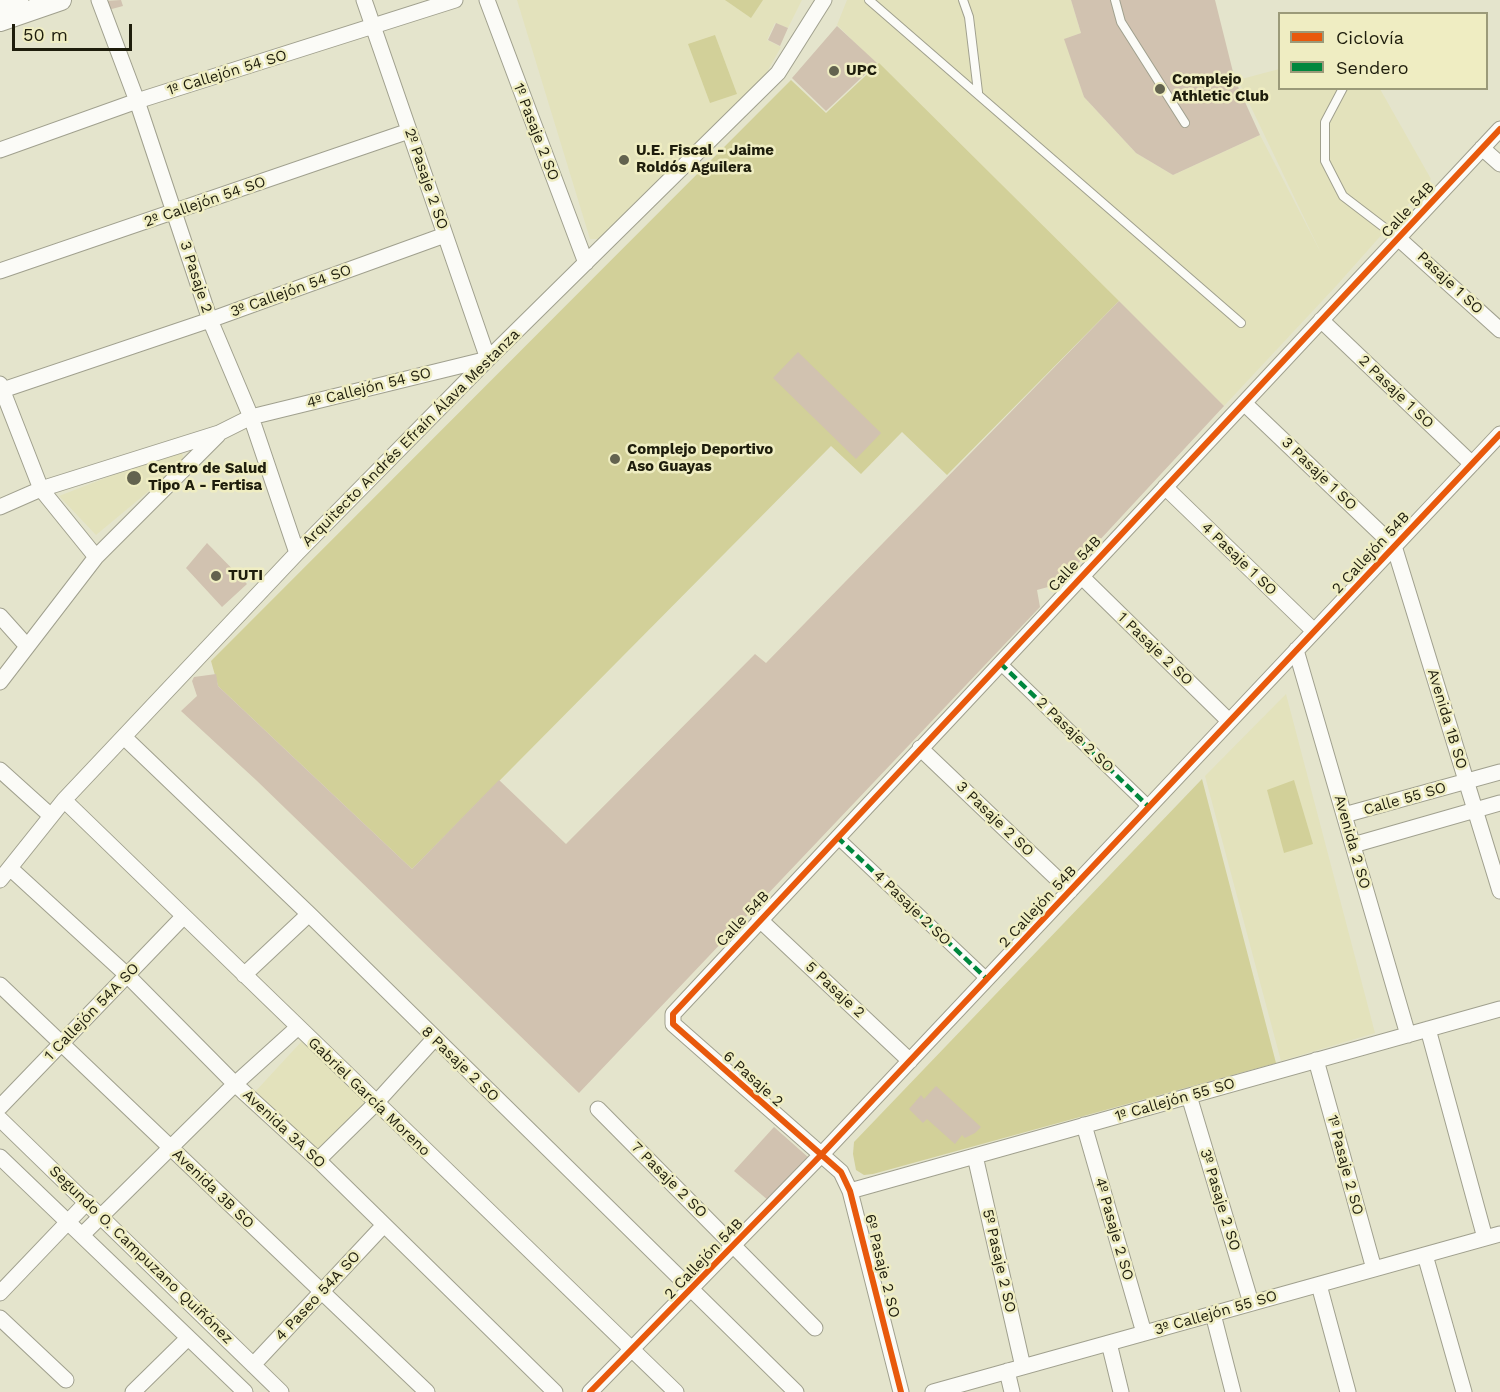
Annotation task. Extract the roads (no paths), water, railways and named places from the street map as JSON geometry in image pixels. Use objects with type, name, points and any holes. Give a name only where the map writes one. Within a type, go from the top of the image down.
[{"type":"street","points":[[0,6],[18,0]]},
{"type":"street","points":[[0,21],[61,0]]},
{"type":"street","name":"3 Pasaje 2","points":[[99,0],[137,101],[210,320],[251,417],[297,553]]},
{"type":"street","name":"2º Pasaje 2 SO","points":[[364,0],[488,358]]},
{"type":"street","name":"1º Callejón 54 SO","points":[[0,150],[137,101],[455,0]]},
{"type":"street","name":"1º Pasaje 2 SO","points":[[487,0],[586,263]]},
{"type":"street","name":"Arquitecto Andrés Efraín Álava Mestanza","points":[[5,874],[64,800],[297,553],[488,358],[778,74],[824,0]]},
{"type":"street","name":"Calle 54B","points":[[672,1019],[673,1014],[759,919],[1500,129]]},
{"type":"street","name":"2º Callejón 54 SO","points":[[0,271],[409,132]]},
{"type":"street","points":[[1482,148],[1500,164]]},
{"type":"street","name":"3º Callejón 54 SO","points":[[1,388],[210,320],[445,234]]},
{"type":"street","name":"Pasaje 1 SO","points":[[1398,238],[1500,330]]},
{"type":"street","name":"2 Pasaje 1 SO","points":[[1322,320],[1472,464]]},
{"type":"street","name":"4º Callejón 54 SO","points":[[219,433],[251,417],[488,358]]},
{"type":"street","points":[[1,388],[41,489],[96,557]]},
{"type":"street","name":"3 Pasaje 1 SO","points":[[1244,403],[1394,546]]},
{"type":"street","points":[[0,507],[41,489],[219,433]]},
{"type":"street","points":[[0,682],[26,645],[96,557],[219,433]]},
{"type":"street","name":"2 Callejón 54B","points":[[590,1392],[821,1155],[1394,546],[1499,438]]},
{"type":"street","name":"4 Pasaje 1 SO","points":[[1165,487],[1314,632]]},
{"type":"street","name":"Avenida 1B SO","points":[[1394,546],[1500,891]]},
{"type":"street","name":"1 Pasaje 2 SO","points":[[1081,576],[1229,722]]},
{"type":"street","points":[[0,615],[26,645]]},
{"type":"street","name":"Avenida 2 SO","points":[[1296,650],[1408,1035]]},
{"type":"street","name":"2 Pasaje 2 SO","points":[[1000,663],[1149,807]]},
{"type":"street","name":"8 Pasaje 2 SO","points":[[124,737],[309,914],[796,1392]]},
{"type":"street","name":"3 Pasaje 2 SO","points":[[920,748],[1070,891]]},
{"type":"street","points":[[0,770],[51,816]]},
{"type":"street","name":"Calle 55 SO","points":[[1344,815],[1500,772]]},
{"type":"street","name":"Gabriel García Moreno","points":[[64,800],[297,1028],[676,1392]]},
{"type":"street","name":"Calle 55 SO","points":[[1353,845],[1500,803]]},
{"type":"street","name":"4 Pasaje 2 SO","points":[[837,837],[987,979]]},
{"type":"street","name":"Avenida 3A SO","points":[[5,874],[128,976],[235,1084],[318,1160],[382,1226],[555,1392]]},
{"type":"street","points":[[244,975],[309,914]]},
{"type":"street","name":"1 Callejón 54A SO","points":[[0,1107],[183,916]]},
{"type":"street","name":"5 Pasaje 2","points":[[759,919],[910,1061]]},
{"type":"street","name":"Avenida 3B SO","points":[[0,985],[321,1294],[427,1392]]},
{"type":"street","name":"1º Callejón 55 SO","points":[[850,1191],[1500,1009]]},
{"type":"street","name":"6 Pasaje 2","points":[[672,1019],[673,1024],[821,1155]]},
{"type":"street","points":[[82,1235],[172,1149],[235,1084],[297,1028]]},
{"type":"street","points":[[1428,1029],[1493,1236]]},
{"type":"street","points":[[318,1160],[376,1103],[434,1039]]},
{"type":"street","name":"1º Pasaje 2 SO","points":[[1316,1060],[1374,1269]]},
{"type":"street","name":"3º Pasaje 2 SO","points":[[1189,1096],[1251,1303]]},
{"type":"street","name":"7 Pasaje 2 SO","points":[[598,1109],[815,1328]]},
{"type":"street","name":"Segundo O. Campuzano Quiñónez","points":[[0,1119],[281,1392]]},
{"type":"street","name":"4º Pasaje 2 SO","points":[[1084,1125],[1144,1333]]},
{"type":"street","name":"6º Pasaje 2 SO","points":[[821,1155],[841,1172],[850,1191],[901,1392]]},
{"type":"street","name":"Segundo O. Campuzano Quiñónez","points":[[0,1156],[245,1392]]},
{"type":"street","name":"5º Pasaje 2 SO","points":[[975,1156],[1023,1367]]},
{"type":"street","points":[[0,1293],[87,1202]]},
{"type":"street","name":"4 Paseo 54A SO","points":[[253,1365],[382,1226]]},
{"type":"street","name":"3º Callejón 55 SO","points":[[933,1392],[1493,1236]]},
{"type":"street","points":[[1425,1255],[1464,1392]]},
{"type":"street","points":[[1319,1285],[1348,1392]]},
{"type":"street","points":[[1213,1314],[1233,1392]]},
{"type":"street","points":[[0,1318],[66,1380]]},
{"type":"street","points":[[133,1392],[188,1338]]},
{"type":"street","points":[[1109,1343],[1121,1392]]},
{"type":"street","points":[[1007,1371],[1012,1392]]},
{"type":"lane","points":[[869,0],[978,92],[1241,323]]},
{"type":"lane","points":[[963,0],[969,16],[978,92]]},
{"type":"lane","points":[[1115,0],[1121,22],[1185,123]]},
{"type":"lane","points":[[1341,90],[1325,122],[1325,161],[1343,195],[1398,238]]},
{"type":"place","name":"UPC","points":[[834,71]]},
{"type":"place","name":"Complejo Athletic Club","points":[[1160,89]]},
{"type":"place","name":"U.E. Fiscal - Jaime Roldós Aguilera","points":[[624,160]]},
{"type":"place","name":"Complejo Deportivo Aso Guayas","points":[[615,459]]},
{"type":"place","name":"Centro de Salud Tipo A - Fertisa","points":[[134,478]]},
{"type":"place","name":"TUTI","points":[[216,576]]}]
